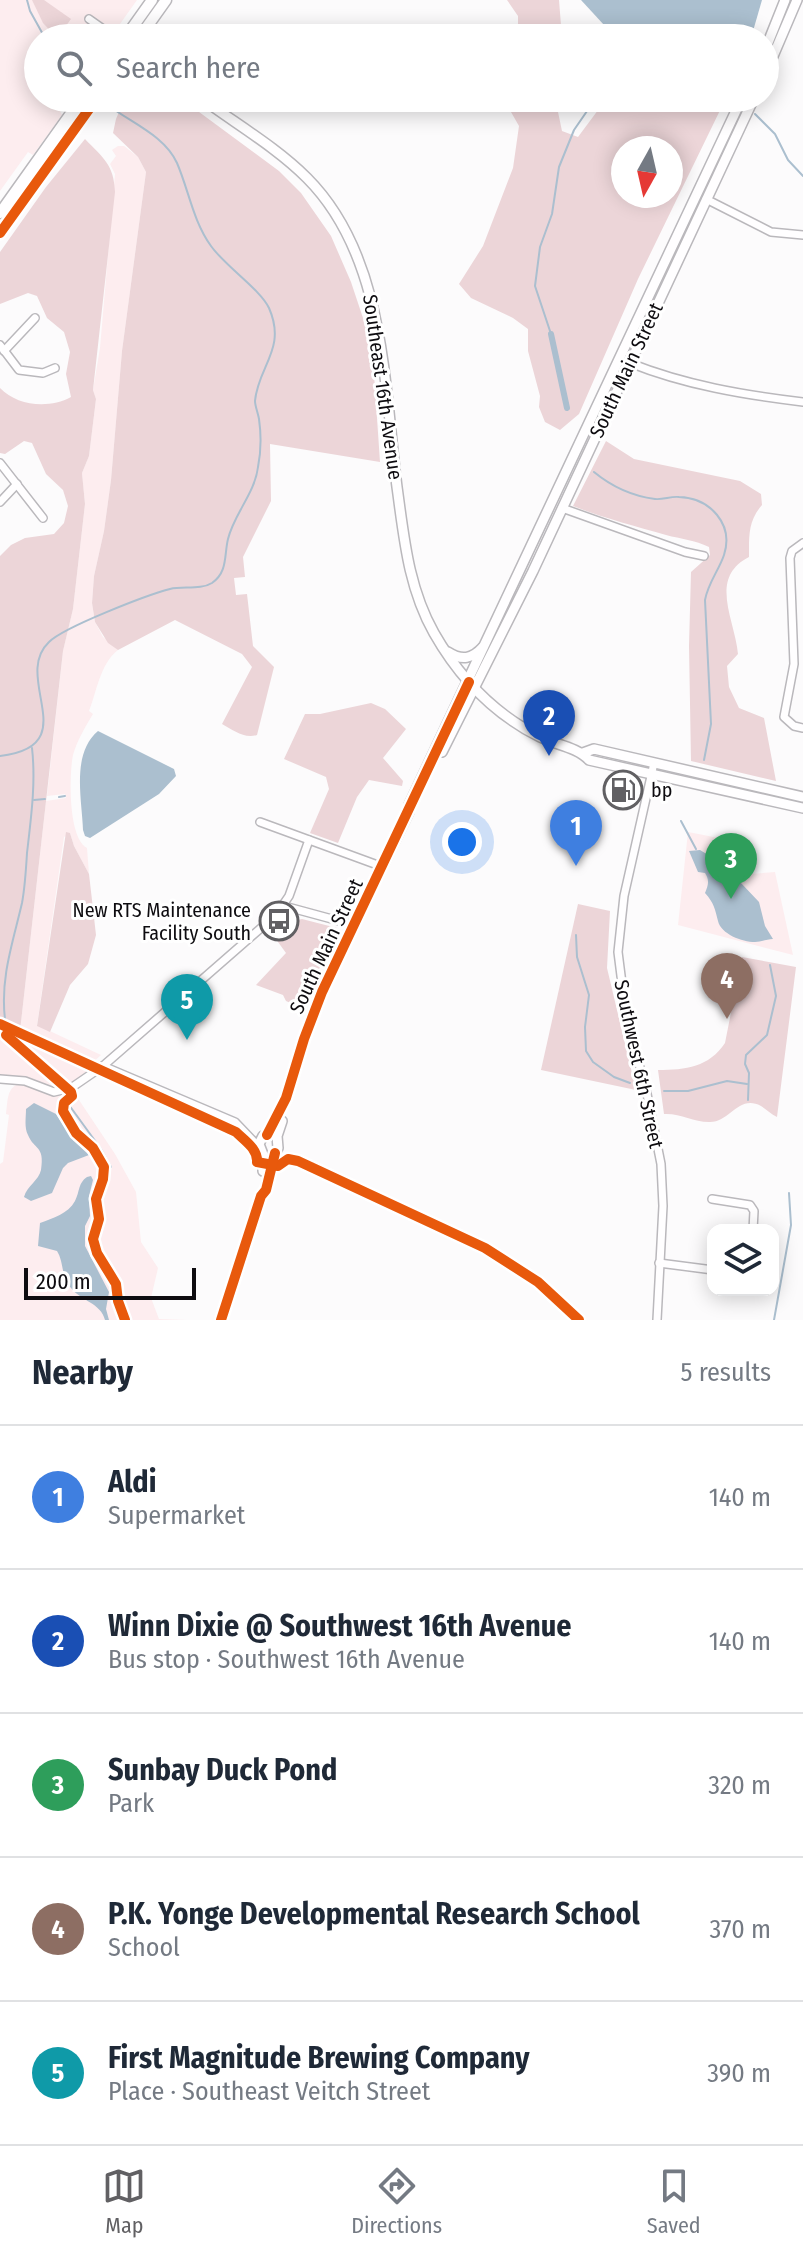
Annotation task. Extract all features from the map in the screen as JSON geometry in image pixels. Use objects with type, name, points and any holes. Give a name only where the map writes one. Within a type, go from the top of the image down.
[{"type":"highway","points":[[135,24],[152,0]]},
{"type":"highway","points":[[149,24],[166,0]]},
{"type":"highway","points":[[0,213],[72,112]]},
{"type":"highway","points":[[0,233],[87,112]]},
{"type":"main road","points":[[775,24],[785,0]]},
{"type":"main road","points":[[779,42],[797,0]]},
{"type":"main road","name":"Southeast 16th Avenue","points":[[221,112],[286,159],[309,180],[330,206],[361,263],[376,324],[408,564],[422,611],[445,650],[472,686],[492,707],[515,724],[544,739],[583,753],[589,760],[653,768]]},
{"type":"main road","name":"South Main Street","points":[[625,360],[696,194],[735,112]]},
{"type":"main road","name":"South Main Street","points":[[472,686],[486,644],[522,565],[557,505],[747,112]]},
{"type":"main road","points":[[696,194],[706,199]]},
{"type":"main road","name":"South Main Street","points":[[269,1137],[287,1105],[286,1098],[307,1030],[354,925],[409,812],[409,805],[533,571],[557,505]]},
{"type":"main road","points":[[522,565],[533,571]]},
{"type":"main road","points":[[445,650],[465,659],[475,655],[486,644]]},
{"type":"main road","points":[[653,768],[803,797]]},
{"type":"main road","points":[[653,768],[803,808]]},
{"type":"main road","points":[[227,1320],[249,1251],[248,1243],[261,1196],[261,1150],[269,1137],[279,1145],[266,1190],[261,1196]]},
{"type":"main road","points":[[261,1150],[275,1153]]},
{"type":"main road","points":[[221,1320],[243,1249],[248,1243]]},
{"type":"street","points":[[89,19],[96,24]]},
{"type":"street","points":[[706,199],[771,232],[803,235]]},
{"type":"street","points":[[35,318],[2,348],[19,370],[43,373],[55,368]]},
{"type":"street","points":[[625,360],[661,375],[718,390],[803,402]]},
{"type":"street","points":[[0,463],[43,518]]},
{"type":"street","points":[[0,502],[17,484]]},
{"type":"street","points":[[557,505],[685,552],[704,556]]},
{"type":"street","points":[[803,543],[792,551],[790,558],[794,664],[784,717],[789,723],[803,728]]},
{"type":"street","name":"Southwest 6th Street","points":[[653,768],[624,896],[618,952],[626,1015],[661,1164],[663,1206],[657,1320]]},
{"type":"street","points":[[260,822],[383,867]]},
{"type":"street","points":[[0,1079],[25,1081],[54,1092],[69,1089],[103,1066],[266,926],[284,906],[309,840]]},
{"type":"street","points":[[284,906],[354,925]]},
{"type":"street","points":[[103,1066],[232,1120],[261,1150]]},
{"type":"street","points":[[244,1130],[269,1137]]},
{"type":"street","points":[[712,1199],[750,1205],[754,1211],[753,1224]]},
{"type":"street","points":[[659,1263],[707,1269]]},
{"type":"shaded area","points":[[0,0],[137,0],[120,24],[24,24],[24,112],[60,112],[62,115],[33,155],[28,152],[0,191]]},
{"type":"shaded area","points":[[32,0],[44,0],[71,19],[67,24],[43,23]]},
{"type":"shaded area","points":[[507,0],[559,0],[561,24],[518,24],[518,16]]},
{"type":"shaded area","points":[[119,112],[199,112],[279,171],[301,193],[331,236],[366,327],[374,374],[380,462],[270,444],[271,501],[243,557],[245,577],[234,578],[236,595],[247,594],[253,646],[274,667],[257,735],[243,735],[222,724],[252,667],[242,654],[175,620],[118,650],[108,643],[95,622],[92,603],[94,576],[111,480],[122,351],[146,172],[138,157],[113,133]]},
{"type":"shaded area","points":[[511,112],[558,112],[562,131],[578,137],[597,112],[719,112],[683,186],[683,136],[611,136],[611,208],[673,208],[579,414],[560,430],[545,422],[539,407],[540,396],[528,351],[528,329],[513,318],[471,298],[459,284],[483,246],[513,168],[519,126]]},
{"type":"shaded area","points":[[85,139],[110,168],[115,192],[93,390],[96,399],[89,456],[82,473],[85,504],[73,609],[63,651],[20,1031],[0,1022],[0,556],[11,545],[25,538],[54,534],[64,523],[68,506],[63,490],[46,474],[32,443],[24,441],[5,454],[0,453],[0,388],[15,399],[34,404],[53,403],[71,397],[66,374],[70,352],[64,332],[47,318],[37,296],[28,293],[0,304],[0,252]]},
{"type":"shaded area","points":[[124,146],[138,157],[146,172],[122,351],[111,480],[92,603],[95,622],[103,637],[118,650],[103,670],[89,711],[93,714],[73,755],[73,819],[76,832],[87,848],[89,874],[70,833],[64,837],[37,1025],[101,1055],[91,1064],[20,1031],[46,801],[66,798],[65,794],[47,796],[63,651],[73,609],[85,504],[82,473],[89,456],[96,399],[93,390],[100,348],[115,174],[110,164],[116,156],[112,150]]},
{"type":"shaded area","points":[[606,441],[634,459],[740,481],[761,494],[762,505],[750,529],[749,557],[737,566],[727,588],[738,654],[727,666],[729,687],[739,708],[764,718],[776,781],[691,761],[691,572],[710,555],[709,547],[573,506]]},
{"type":"shaded area","points":[[371,703],[385,709],[406,729],[383,758],[403,781],[402,786],[369,780],[357,797],[338,843],[310,833],[329,789],[326,777],[284,759],[305,714],[320,714]]},
{"type":"shaded area","points":[[66,832],[70,833],[89,874],[96,935],[88,964],[70,985],[50,1032],[37,1026]]},
{"type":"shaded area","points":[[688,832],[750,844],[751,874],[775,872],[793,955],[678,925]]},
{"type":"shaded area","points":[[578,904],[610,911],[607,968],[636,1090],[541,1070]]},
{"type":"shaded area","points":[[302,919],[337,928],[302,1008],[286,1001],[283,995],[256,985],[286,953],[270,931]]},
{"type":"shaded area","points":[[742,957],[796,967],[777,1117],[753,1103],[709,1122],[664,1114],[658,1070],[696,1066],[712,1057],[725,1043]]},
{"type":"shaded area","points":[[0,1026],[92,1068],[69,1085]]},
{"type":"shaded area","points":[[0,1032],[64,1087],[49,1087],[17,1077],[0,1076]]},
{"type":"shaded area","points":[[21,1083],[57,1095],[73,1091],[136,1192],[141,1242],[158,1268],[151,1298],[159,1319],[187,1320],[0,1320],[0,1164],[3,1162],[9,1095]]},
{"type":"water","points":[[581,0],[762,0],[755,24],[603,24]]},
{"type":"water","points":[[98,731],[174,769],[176,776],[159,794],[90,838],[85,836],[83,830],[81,764],[84,752]]},
{"type":"water","points":[[700,850],[723,864],[759,902],[765,926],[773,939],[750,942],[723,930],[705,893],[707,876],[698,872],[689,851]]},
{"type":"water","points":[[34,1103],[56,1114],[73,1140],[89,1155],[63,1168],[52,1193],[31,1201],[24,1197],[40,1174],[42,1162],[40,1152],[26,1129],[26,1109]]},
{"type":"water","points":[[91,1176],[93,1180],[89,1196],[90,1216],[85,1226],[85,1246],[109,1292],[106,1309],[109,1320],[105,1320],[95,1306],[71,1288],[57,1251],[38,1246],[40,1223],[68,1209],[87,1177]]},
{"type":"waterway","points":[[27,0],[37,24]]},
{"type":"waterway","points":[[0,756],[25,750],[39,739],[43,725],[37,674],[40,657],[49,642],[71,628],[126,604],[170,589],[208,585],[217,579],[223,568],[231,530],[253,486],[259,461],[260,430],[255,401],[275,335],[269,308],[258,293],[217,254],[205,236],[171,153],[156,137],[118,112]]},
{"type":"waterway","points":[[551,334],[535,286],[540,247],[552,214],[559,167],[574,130],[586,112]]},
{"type":"waterway","points":[[755,114],[775,134],[788,160],[803,176]]},
{"type":"waterway","points":[[551,334],[567,408]]},
{"type":"waterway","points":[[594,472],[615,486],[638,495],[658,499],[679,497],[701,502],[717,515],[726,533],[724,555],[705,600],[711,724],[704,760]]},
{"type":"waterway","points":[[5,1019],[6,975],[25,885],[33,787],[32,748]]},
{"type":"waterway","points":[[59,797],[65,796]]},
{"type":"waterway","points":[[34,800],[45,799]]},
{"type":"waterway","points":[[681,821],[696,849]]},
{"type":"waterway","points":[[576,935],[577,957],[589,995],[586,1051],[593,1062],[614,1077],[630,1083]]},
{"type":"waterway","points":[[748,1100],[746,1055],[767,1035],[776,996],[770,965]]},
{"type":"waterway","points":[[664,1091],[688,1091],[727,1081],[747,1084]]},
{"type":"waterway","points":[[69,1105],[111,1167]]},
{"type":"waterway","points":[[316,1174],[418,1219],[484,1253],[516,1272],[572,1320]]},
{"type":"waterway","points":[[774,1320],[791,1225],[789,1193]]},
{"type":"cycle path","points":[[0,233],[87,112]]},
{"type":"cycle path","points":[[267,1135],[286,1098],[322,992],[469,682]]},
{"type":"cycle path","points":[[0,1024],[236,1132],[253,1149],[257,1162],[278,1166],[288,1159],[298,1161],[485,1248],[538,1282],[579,1320]]},
{"type":"cycle path","points":[[6,1035],[71,1092],[72,1096],[64,1103],[63,1111],[76,1133],[93,1148],[104,1167],[96,1199],[99,1219],[93,1239],[97,1253],[116,1284],[125,1320]]},
{"type":"cycle path","points":[[221,1320],[261,1196],[266,1190],[275,1153]]},
{"type":"place","name":"Winn Dixie @ Southwest 16th Avenue","points":[[549,756]]},
{"type":"place","name":"bp","points":[[623,790]]},
{"type":"place","name":"Aldi","points":[[576,866]]},
{"type":"place","name":"Sunbay Duck Pond","points":[[731,899]]},
{"type":"place","name":"New RTS Maintenance Facility South","points":[[279,921]]},
{"type":"place","name":"P.K. Yonge Developmental Research School","points":[[727,1019]]},
{"type":"place","name":"First Magnitude Brewing Company","points":[[187,1040]]}]
